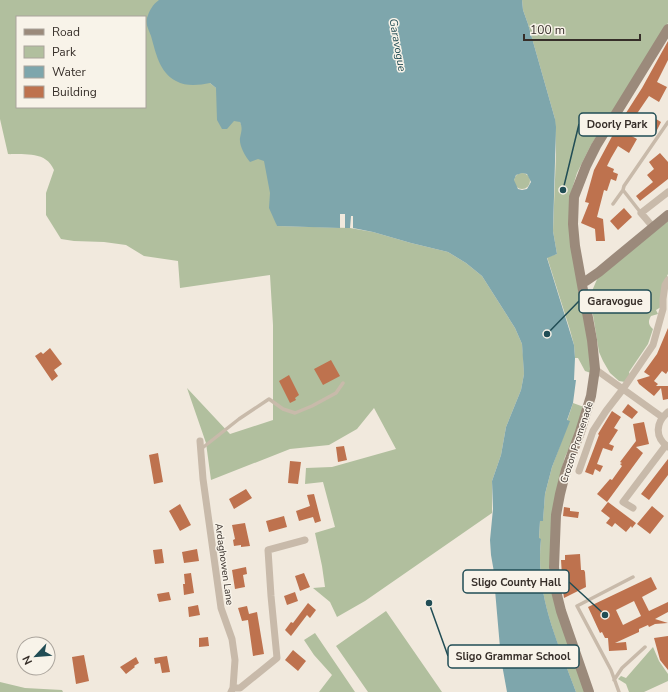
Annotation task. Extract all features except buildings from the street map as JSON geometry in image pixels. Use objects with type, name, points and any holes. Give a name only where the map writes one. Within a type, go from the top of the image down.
[{"type":"street","name":"Crozon Promenade","points":[[590,692],[561,611],[556,591],[554,567],[556,515],[560,494],[566,470],[591,396],[595,369],[592,340],[575,246],[573,224],[574,197],[586,166],[599,141],[634,87],[668,29]]},
{"type":"street","points":[[653,227],[641,213],[668,192]]},
{"type":"street","points":[[582,282],[599,272],[668,215]]},
{"type":"street","points":[[578,471],[593,431],[654,345],[664,313],[663,299],[665,285],[668,280]]},
{"type":"street","points":[[595,369],[662,417]]},
{"type":"street","points":[[633,508],[623,502],[667,446],[660,439],[658,424],[662,417],[668,412]]},
{"type":"street","name":"Ardaghowen Lane","points":[[200,441],[203,479],[221,608],[232,639],[235,660],[232,690],[240,688],[277,658],[268,550],[305,540]]},
{"type":"lane","points":[[612,204],[668,122]]},
{"type":"lane","points":[[623,190],[641,213]]},
{"type":"lane","points":[[200,450],[239,419],[269,398],[283,409],[295,413],[336,393],[343,383]]},
{"type":"lane","points":[[619,692],[611,670],[577,606],[633,578]]},
{"type":"lane","points":[[614,680],[622,668],[644,647]]},
{"type":"green space","points":[[0,0],[279,0],[210,83],[216,88],[243,128],[267,156],[277,226],[350,228],[373,232],[448,252],[466,263],[482,276],[515,328],[522,344],[524,374],[521,390],[506,427],[501,455],[492,481],[492,513],[365,601],[337,617],[330,602],[313,588],[325,587],[315,533],[335,527],[323,482],[305,484],[306,468],[332,467],[396,449],[374,408],[357,429],[329,445],[290,449],[211,480],[206,443],[187,388],[230,434],[273,420],[273,325],[270,275],[180,288],[178,261],[144,256],[126,245],[61,239],[46,215],[46,193],[54,170],[46,160],[41,157],[28,154],[8,154],[0,119]]},
{"type":"green space","points":[[522,0],[668,0],[668,23],[591,145],[577,173],[570,196],[590,349],[591,373],[585,371],[578,358],[575,358],[574,345],[570,330],[547,257],[557,254],[553,231],[556,154],[555,119],[523,10]]},
{"type":"green space","points":[[519,173],[525,173],[530,178],[528,187],[525,189],[519,189],[514,184],[514,178]]},
{"type":"green space","points":[[668,221],[668,278],[661,307],[656,310],[658,314],[651,316],[650,318],[649,324],[653,329],[648,344],[629,372],[630,376],[625,382],[619,381],[610,373],[599,352],[592,309],[592,291],[598,277]]},
{"type":"green space","points":[[573,403],[584,407],[575,436],[565,457],[561,472],[549,569],[585,692],[576,692],[549,617],[541,579],[541,539],[539,539],[540,520],[543,520],[545,494],[552,467],[569,421],[567,421]]},
{"type":"green space","points":[[386,611],[442,692],[368,692],[336,646]]},
{"type":"green space","points":[[315,633],[355,692],[319,692],[332,675],[314,655],[304,640]]},
{"type":"green space","points":[[653,647],[659,661],[668,674],[668,681],[644,692],[629,692],[626,684],[618,679],[621,676],[626,678]]},
{"type":"green space","points":[[0,682],[25,688],[62,690],[63,692],[0,692]]},
{"type":"water","points":[[159,0],[522,0],[523,10],[555,119],[553,231],[557,254],[547,258],[574,345],[574,380],[576,380],[573,403],[567,420],[570,421],[552,467],[545,494],[543,521],[540,521],[539,538],[541,539],[541,579],[549,617],[576,692],[507,692],[501,659],[495,578],[490,540],[493,509],[492,481],[501,455],[506,427],[521,390],[524,374],[522,344],[515,328],[482,276],[466,263],[448,252],[353,228],[353,216],[351,216],[350,228],[345,228],[345,214],[340,214],[340,228],[277,226],[269,208],[270,193],[264,161],[258,159],[250,162],[246,157],[240,144],[242,129],[240,122],[234,121],[227,129],[222,129],[217,120],[216,88],[210,83],[193,85],[180,83],[166,73],[159,62],[146,22],[150,10]],"holes":[[[522,173],[527,174],[531,182],[527,189],[518,189],[514,180],[516,175]]]},
{"type":"place","name":"Doorly Park","points":[[563,190]]},
{"type":"place","name":"Garavogue","points":[[547,334]]},
{"type":"place","name":"Sligo Grammar School","points":[[429,603]]},
{"type":"place","name":"Sligo County Hall","points":[[605,615]]}]
